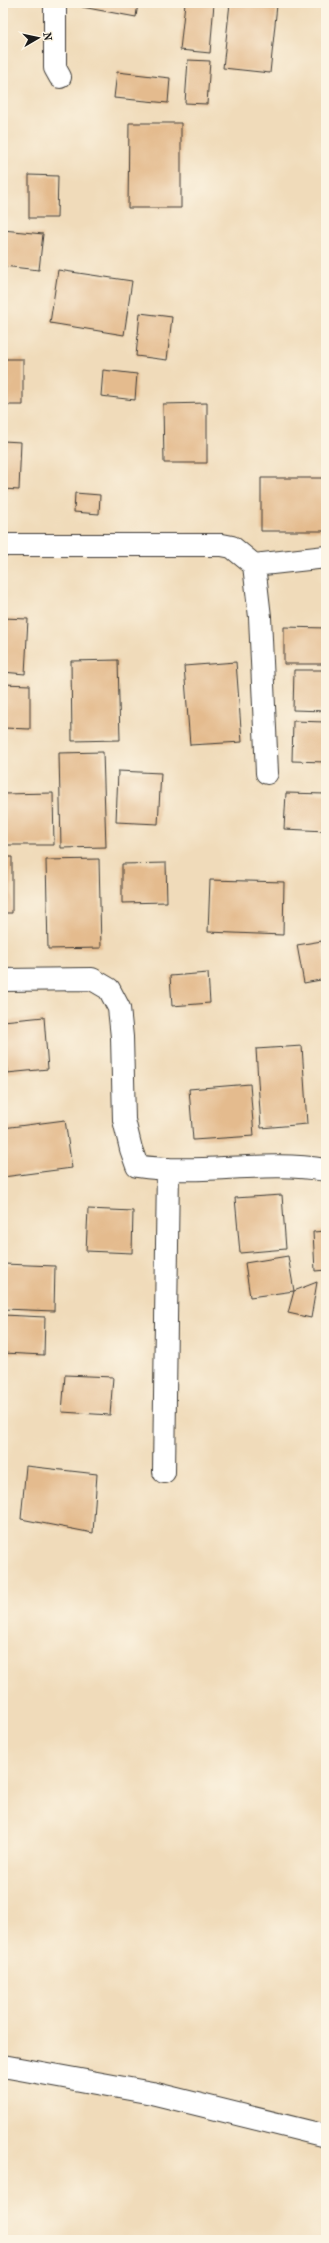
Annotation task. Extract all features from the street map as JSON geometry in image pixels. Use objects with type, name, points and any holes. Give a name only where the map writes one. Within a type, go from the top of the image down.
[{"type":"street","points":[[55,3],[55,68],[60,77]]},
{"type":"street","points":[[3,545],[222,545],[232,547],[254,565],[260,617],[266,773]]},
{"type":"street","points":[[254,565],[326,556]]},
{"type":"street","points":[[3,980],[92,979],[109,989],[120,1008],[124,1120],[130,1149],[137,1166],[168,1168],[274,1166],[326,1170]]},
{"type":"street","points":[[164,1472],[168,1168]]},
{"type":"street","points":[[3,2066],[152,2093],[326,2136]]},
{"type":"building","points":[[83,3],[138,3],[136,17],[82,7]]},
{"type":"building","points":[[185,3],[214,3],[210,53],[180,50]]},
{"type":"building","points":[[230,3],[277,5],[270,73],[223,68]]},
{"type":"building","points":[[188,60],[210,61],[207,104],[185,103]]},
{"type":"building","points":[[117,72],[170,78],[168,103],[114,98]]},
{"type":"building","points":[[129,123],[181,123],[181,208],[128,208]]},
{"type":"building","points":[[29,175],[58,176],[57,218],[29,218]]},
{"type":"building","points":[[3,230],[43,234],[39,270],[3,266]]},
{"type":"building","points":[[58,270],[132,281],[124,335],[50,323]]},
{"type":"building","points":[[140,313],[172,317],[167,360],[136,356]]},
{"type":"building","points":[[3,359],[23,359],[23,405],[3,405]]},
{"type":"building","points":[[103,370],[137,374],[135,400],[101,396]]},
{"type":"building","points":[[207,403],[207,463],[164,463],[163,404]]},
{"type":"building","points":[[3,441],[21,442],[19,490],[3,489]]},
{"type":"building","points":[[261,478],[326,478],[326,531],[261,531]]},
{"type":"building","points":[[75,493],[100,495],[99,514],[74,512]]},
{"type":"building","points":[[3,618],[28,619],[25,674],[3,672]]},
{"type":"building","points":[[284,627],[326,628],[326,664],[284,664]]},
{"type":"building","points":[[118,660],[120,740],[72,741],[71,661]]},
{"type":"building","points":[[236,662],[242,742],[190,745],[184,666]]},
{"type":"building","points":[[294,670],[326,670],[326,711],[293,710]]},
{"type":"building","points":[[3,684],[30,685],[30,729],[3,728]]},
{"type":"building","points":[[293,721],[326,722],[326,762],[292,761]]},
{"type":"building","points":[[103,752],[106,847],[61,848],[59,753]]},
{"type":"building","points":[[118,771],[161,773],[158,824],[116,822]]},
{"type":"building","points":[[53,793],[54,845],[3,845],[3,794]]},
{"type":"building","points":[[286,793],[326,794],[326,831],[284,829]]},
{"type":"building","points":[[3,857],[12,857],[12,913],[3,913]]},
{"type":"building","points":[[99,859],[101,948],[48,949],[46,860]]},
{"type":"building","points":[[166,863],[167,902],[122,903],[122,864]]},
{"type":"building","points":[[210,880],[284,882],[283,935],[208,932]]},
{"type":"building","points":[[322,941],[326,979],[304,983],[297,945]]},
{"type":"building","points":[[208,973],[210,1003],[172,1006],[170,976]]},
{"type":"building","points":[[44,1017],[48,1069],[7,1073],[3,1021]]},
{"type":"building","points":[[302,1046],[307,1124],[261,1128],[256,1049]]},
{"type":"building","points":[[250,1084],[254,1136],[193,1140],[189,1089]]},
{"type":"building","points":[[65,1120],[72,1168],[3,1177],[3,1128]]},
{"type":"building","points":[[282,1195],[286,1249],[240,1253],[235,1198]]},
{"type":"building","points":[[88,1209],[133,1211],[132,1253],[86,1251]]},
{"type":"building","points":[[326,1231],[326,1270],[315,1271],[313,1232]]},
{"type":"building","points":[[288,1256],[294,1291],[250,1297],[245,1263]]},
{"type":"building","points":[[3,1264],[55,1266],[54,1311],[3,1309]]},
{"type":"building","points":[[317,1282],[311,1318],[288,1313],[294,1291]]},
{"type":"building","points":[[3,1315],[45,1317],[44,1355],[3,1353]]},
{"type":"building","points":[[65,1375],[113,1377],[110,1415],[62,1412]]},
{"type":"building","points":[[26,1466],[97,1474],[93,1533],[21,1519]]}]
